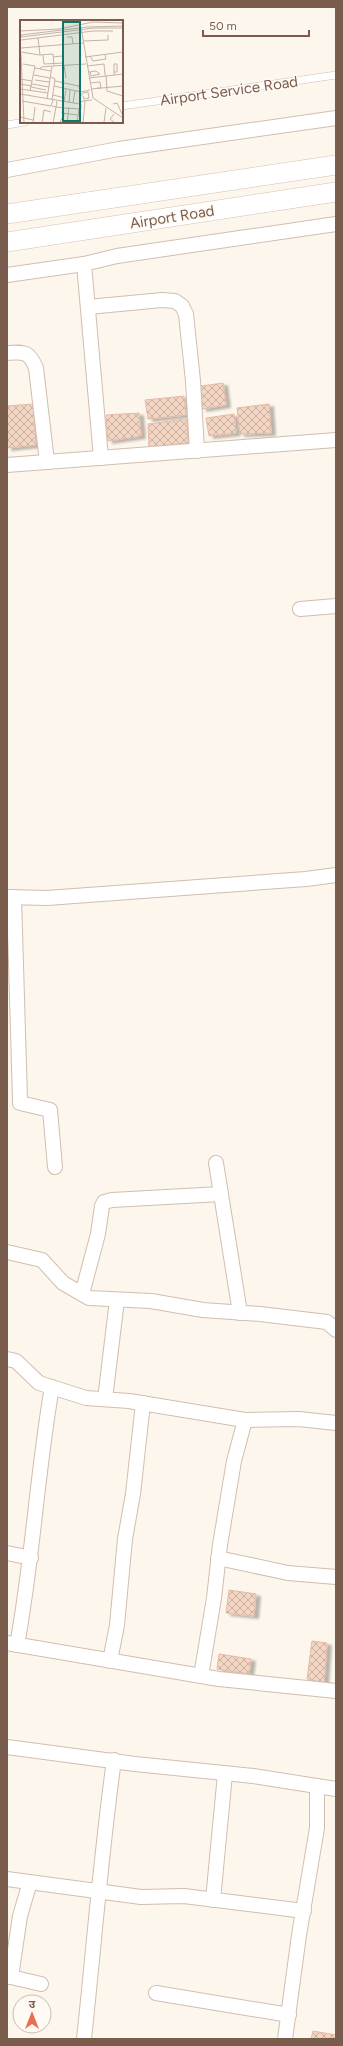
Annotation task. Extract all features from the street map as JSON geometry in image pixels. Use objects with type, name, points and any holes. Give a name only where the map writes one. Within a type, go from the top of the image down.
[{"type":"street","points":[[7,170],[119,149],[336,118]]},
{"type":"street","points":[[7,214],[336,165]]},
{"type":"street","name":"Airport Road","points":[[7,242],[336,192]]},
{"type":"street","points":[[7,275],[84,264],[117,256],[336,224]]},
{"type":"street","points":[[84,264],[101,458]]},
{"type":"street","points":[[88,307],[162,300],[175,301],[182,306],[186,314],[193,381],[196,451]]},
{"type":"street","points":[[7,353],[22,352],[31,356],[36,368],[47,462]]},
{"type":"street","points":[[7,465],[336,440]]},
{"type":"street","points":[[300,609],[336,606]]},
{"type":"street","points":[[55,1167],[50,1110],[25,1106],[20,1103],[11,897],[47,898],[306,879],[336,875]]},
{"type":"street","points":[[216,1163],[240,1313]]},
{"type":"street","points":[[82,1294],[98,1234],[102,1206],[104,1202],[112,1200],[221,1194]]},
{"type":"street","points":[[7,1252],[42,1260],[63,1283],[89,1298],[151,1301],[203,1310],[327,1322],[336,1330]]},
{"type":"street","points":[[105,1399],[117,1300]]},
{"type":"street","points":[[7,1359],[16,1361],[39,1383],[86,1398],[143,1404],[245,1420],[299,1419],[336,1423]]},
{"type":"street","points":[[52,1387],[44,1429],[26,1599],[12,1644],[201,1676],[336,1691]]},
{"type":"street","points":[[110,1660],[117,1625],[125,1539],[133,1494],[143,1404]]},
{"type":"street","points":[[201,1676],[234,1461],[245,1420]]},
{"type":"street","points":[[7,1553],[30,1558]]},
{"type":"street","points":[[218,1558],[288,1573],[336,1577]]},
{"type":"street","points":[[7,1747],[336,1789]]},
{"type":"street","points":[[84,2039],[95,1940],[98,1890],[114,1760]]},
{"type":"street","points":[[213,1900],[224,1774]]},
{"type":"street","points":[[285,2039],[317,1828],[316,1786]]},
{"type":"street","points":[[7,1879],[98,1890],[141,1897],[184,1896],[304,1911]]},
{"type":"street","points":[[30,1882],[20,1916],[9,1977],[41,1984]]},
{"type":"street","points":[[156,1993],[288,2015]]},
{"type":"lane","name":"Airport Service Road","points":[[123,106],[336,75]]},
{"type":"lane","points":[[7,125],[20,123]]},
{"type":"building","points":[[223,383],[226,405],[202,409],[201,386]]},
{"type":"building","points":[[184,396],[186,415],[148,419],[145,400]]},
{"type":"building","points":[[33,404],[36,445],[7,448],[7,406]]},
{"type":"building","points":[[269,404],[271,433],[240,434],[237,408]]},
{"type":"building","points":[[139,413],[141,436],[108,441],[106,415]]},
{"type":"building","points":[[234,414],[236,433],[209,436],[206,418]]},
{"type":"building","points":[[187,419],[188,443],[149,447],[148,424]]},
{"type":"building","points":[[229,1590],[256,1594],[254,1616],[226,1613]]},
{"type":"building","points":[[312,1641],[327,1643],[324,1683],[307,1679]]},
{"type":"building","points":[[219,1654],[251,1659],[249,1674],[217,1669]]},
{"type":"building","points":[[313,2031],[336,2035],[336,2039],[311,2039]]}]
